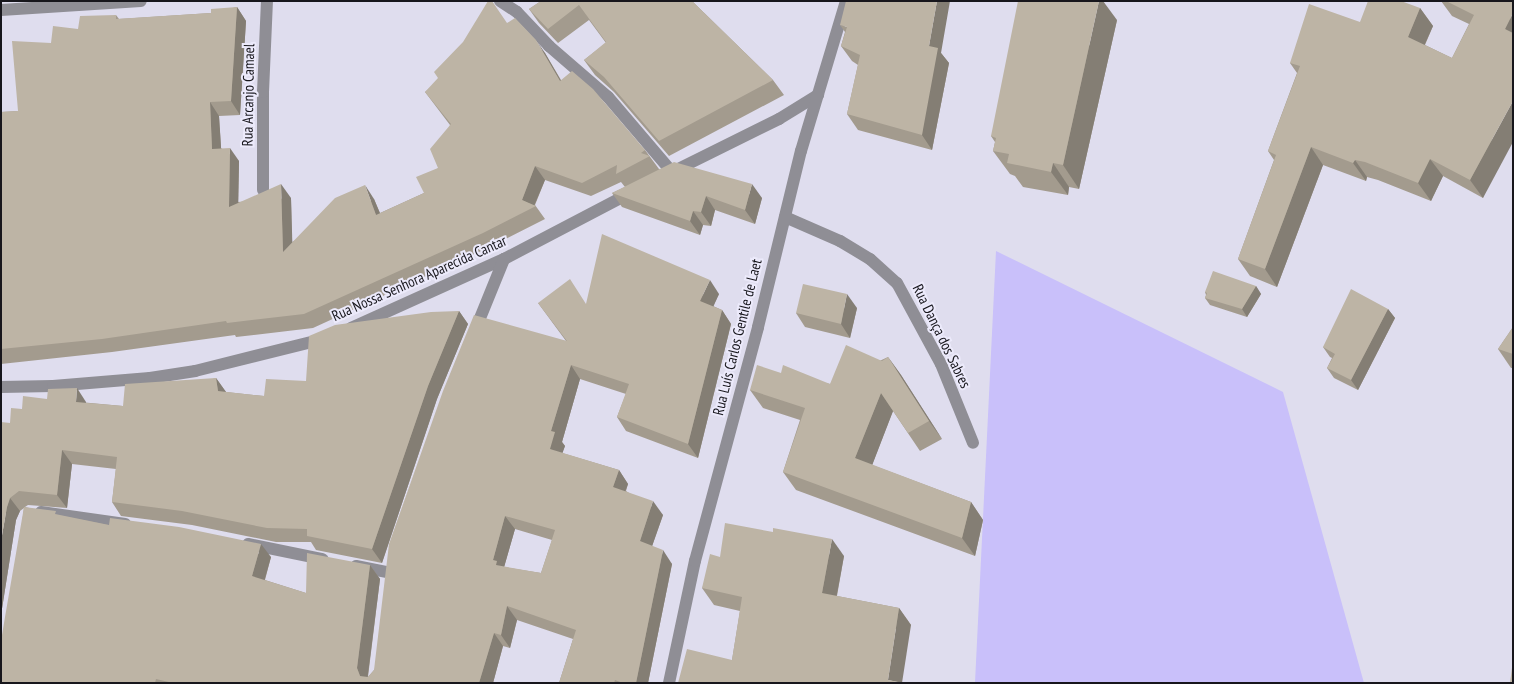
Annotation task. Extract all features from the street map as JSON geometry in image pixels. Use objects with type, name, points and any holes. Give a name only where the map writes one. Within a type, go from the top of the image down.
[{"type":"street","points":[[1,10],[141,1]]},
{"type":"street","name":"Rua Arcanjo Camael","points":[[263,190],[263,92],[267,1]]},
{"type":"street","points":[[500,1],[517,12],[549,46],[608,97],[672,172]]},
{"type":"street","name":"Rua Luís Carlos Gentile de Laet","points":[[669,683],[695,561],[758,327],[784,217],[846,1]]},
{"type":"street","name":"Rua Nossa Senhora Aparecida Cantar","points":[[1,387],[62,386],[150,378],[195,371],[309,344],[504,259],[779,119],[818,95]]},
{"type":"street","name":"Rua Dança dos Sabres","points":[[784,217],[840,241],[870,259],[897,284],[941,364],[973,443]]},
{"type":"street","points":[[470,341],[504,259]]},
{"type":"street","points":[[27,515],[39,511],[136,526]]},
{"type":"street","points":[[237,542],[388,572]]},
{"type":"street","points":[[386,586],[391,556]]},
{"type":"shaded area","points":[[996,251],[1283,392],[1364,683],[975,683]]},
{"type":"building","points":[[488,1],[492,1],[507,23],[515,18],[536,40],[560,81],[572,71],[593,89],[645,150],[641,153],[650,156],[616,174],[617,165],[582,183],[535,166],[522,200],[536,206],[483,233],[304,314],[227,323],[226,321],[102,339],[1,349],[1,112],[18,111],[12,41],[51,43],[53,26],[78,29],[80,16],[116,15],[116,19],[211,13],[211,9],[237,7],[231,101],[210,102],[212,149],[230,148],[229,207],[281,184],[283,252],[335,198],[365,185],[376,215],[424,193],[416,177],[438,168],[430,149],[451,124],[425,92],[438,78],[434,72],[463,42]]},
{"type":"building","points":[[541,1],[692,1],[773,80],[659,141],[604,77],[584,60],[606,42],[579,5],[548,29],[529,9]]},
{"type":"building","points":[[846,1],[937,1],[929,46],[938,48],[922,135],[847,114],[860,55],[841,46],[847,27],[840,25]]},
{"type":"building","points":[[1018,1],[1099,1],[1063,165],[1053,163],[1051,172],[1007,163],[1009,154],[993,151],[996,138],[991,136]]},
{"type":"building","points":[[1368,1],[1401,1],[1420,8],[1408,37],[1452,58],[1474,15],[1446,1],[1513,1],[1513,13],[1505,29],[1513,33],[1513,101],[1470,180],[1430,159],[1418,183],[1365,162],[1355,160],[1353,163],[1311,147],[1265,269],[1238,259],[1276,155],[1268,151],[1300,66],[1290,63],[1309,4],[1360,22]]},
{"type":"building","points":[[674,162],[752,184],[745,210],[706,196],[701,212],[693,211],[690,221],[612,193]]},
{"type":"building","points":[[602,234],[710,280],[700,301],[722,310],[688,444],[617,417],[629,384],[571,365],[551,431],[555,432],[550,449],[619,470],[613,487],[653,501],[640,541],[663,550],[636,683],[623,683],[615,680],[614,683],[559,683],[576,630],[507,606],[501,635],[494,633],[479,683],[173,683],[156,679],[155,683],[1,683],[1,641],[24,507],[56,511],[55,514],[109,525],[110,518],[179,527],[261,544],[252,576],[306,593],[307,553],[370,565],[357,668],[360,676],[368,677],[374,670],[389,544],[443,391],[474,315],[567,341],[538,303],[570,279],[586,304]],"holes":[[[505,516],[555,530],[541,573],[496,565],[497,561],[493,560]]]},
{"type":"building","points":[[1213,271],[1256,286],[1242,309],[1205,298],[1207,293],[1205,292]]},
{"type":"building","points":[[803,284],[847,294],[841,324],[796,313]]},
{"type":"building","points":[[1351,289],[1388,309],[1351,380],[1327,368],[1335,354],[1323,347]]},
{"type":"building","points":[[459,311],[428,386],[372,549],[307,536],[307,529],[267,528],[182,511],[112,502],[117,457],[62,450],[57,495],[19,491],[10,498],[1,541],[1,422],[10,423],[11,408],[22,409],[23,396],[47,399],[48,389],[77,388],[76,402],[123,406],[125,384],[216,378],[218,391],[264,396],[266,379],[306,381],[309,336],[335,325],[431,312]]},
{"type":"building","points":[[1513,327],[1513,354],[1498,349]]},
{"type":"building","points":[[846,345],[882,361],[888,357],[929,421],[908,433],[881,393],[855,458],[971,502],[962,538],[783,472],[805,408],[750,390],[757,365],[781,373],[783,365],[830,384]]},
{"type":"building","points":[[725,523],[773,532],[773,528],[832,539],[822,593],[899,608],[888,680],[904,683],[678,683],[687,649],[732,660],[742,597],[702,588],[710,554],[720,557]]},
{"type":"building","points":[[1513,660],[1513,683],[1510,683]]}]
